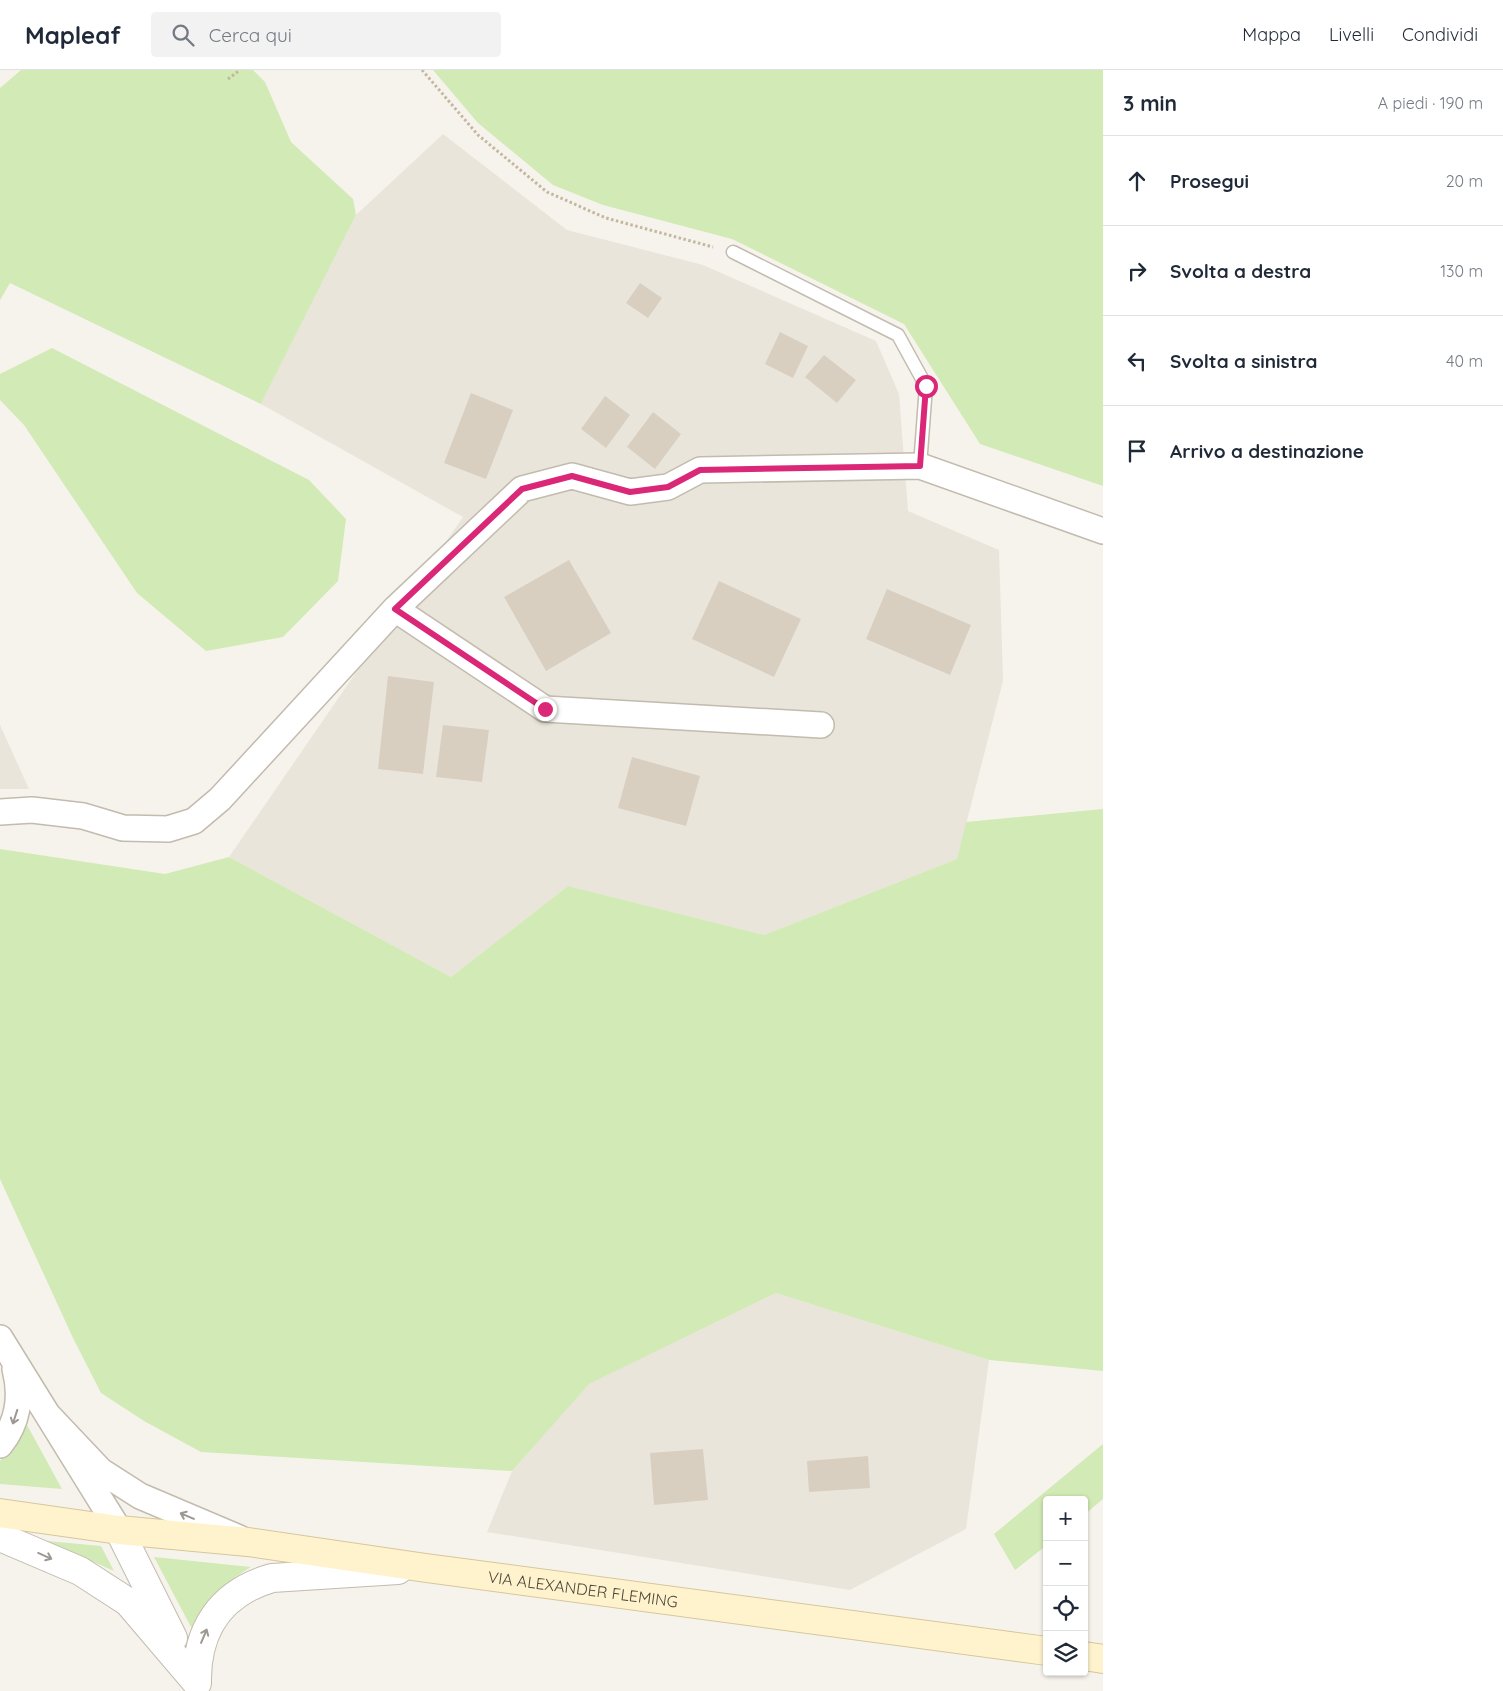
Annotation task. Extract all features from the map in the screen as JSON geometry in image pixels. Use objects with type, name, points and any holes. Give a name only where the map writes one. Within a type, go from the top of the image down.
[{"type":"main road","name":"VIA ALEXANDER FLEMING","points":[[0,1513],[119,1530],[248,1542],[426,1568],[1043,1650]]},
{"type":"main road","points":[[1088,1657],[1103,1659]]},
{"type":"street","points":[[0,812],[32,810],[83,816],[123,828],[168,830],[194,821],[220,799],[395,609],[522,489],[572,476],[630,492],[668,487],[700,470],[920,466],[1103,531]]},
{"type":"street","points":[[395,609],[545,709],[821,725]]},
{"type":"street","points":[[4,1345],[119,1530],[165,1624],[199,1687]]},
{"type":"street","points":[[0,1445],[16,1415],[19,1399],[19,1384],[4,1345]]},
{"type":"street","points":[[48,1415],[102,1471],[140,1496],[248,1542]]},
{"type":"street","points":[[0,1537],[80,1571],[128,1602],[199,1687]]},
{"type":"street","points":[[199,1687],[197,1666],[200,1648],[210,1623],[226,1602],[255,1582],[272,1578],[426,1568]]},
{"type":"lane","points":[[733,252],[898,335],[926,386],[920,466]]},
{"type":"path","points":[[228,79],[240,70]]},
{"type":"path","points":[[422,70],[478,135],[547,192],[606,218],[733,252]]},
{"type":"shaded area","points":[[443,134],[567,230],[703,265],[876,341],[899,394],[908,511],[999,550],[1003,681],[957,859],[764,935],[568,886],[451,977],[229,857],[463,517],[261,404],[356,215]]},
{"type":"shaded area","points":[[0,725],[29,789],[0,789]]},
{"type":"shaded area","points":[[776,1293],[989,1360],[966,1529],[850,1590],[487,1532],[512,1471],[588,1384]]},
{"type":"green space","points":[[21,70],[253,70],[265,82],[291,142],[353,199],[356,215],[261,404],[10,283],[0,300],[0,88]]},
{"type":"green space","points":[[433,70],[1103,70],[1103,486],[980,444],[904,324],[732,239],[603,205],[553,185],[478,123]]},
{"type":"green space","points":[[52,348],[309,480],[346,519],[338,581],[283,637],[206,651],[137,593],[24,425],[0,400],[0,374]]},
{"type":"green space","points":[[1103,809],[1103,1371],[989,1360],[776,1293],[589,1384],[512,1471],[201,1452],[144,1421],[101,1393],[73,1338],[0,1179],[0,849],[165,874],[229,857],[451,977],[568,886],[764,935],[957,859],[966,822]]},
{"type":"green space","points":[[27,1425],[62,1489],[0,1484],[0,1461],[17,1441]]},
{"type":"green space","points":[[1103,1444],[1103,1499],[1088,1512],[1088,1496],[1043,1496],[1043,1548],[1015,1570],[994,1534]]},
{"type":"green space","points":[[47,1541],[101,1546],[114,1571]]},
{"type":"green space","points":[[154,1557],[251,1567],[210,1601],[192,1629]]},
{"type":"building","points":[[640,283],[662,298],[648,318],[626,303]]},
{"type":"building","points":[[780,332],[808,346],[793,378],[765,364]]},
{"type":"building","points":[[824,355],[856,380],[837,403],[805,377]]},
{"type":"building","points":[[471,393],[513,410],[486,479],[444,463]]},
{"type":"building","points":[[605,396],[630,415],[606,448],[581,429]]},
{"type":"building","points":[[653,412],[681,434],[655,469],[627,447]]},
{"type":"building","points":[[569,560],[611,633],[546,671],[504,597]]},
{"type":"building","points":[[719,581],[801,619],[774,677],[692,639]]},
{"type":"building","points":[[887,589],[971,625],[950,675],[866,639]]},
{"type":"building","points":[[388,676],[434,682],[423,774],[378,769]]},
{"type":"building","points":[[443,725],[489,730],[482,782],[436,777]]},
{"type":"building","points":[[632,757],[700,776],[686,826],[618,808]]},
{"type":"building","points":[[703,1449],[708,1500],[654,1505],[650,1453]]},
{"type":"building","points":[[868,1456],[870,1488],[809,1492],[807,1461]]},
{"type":"route","points":[[545,709],[395,609],[522,489],[572,476],[630,492],[668,487],[700,470],[920,466],[926,386]]}]
